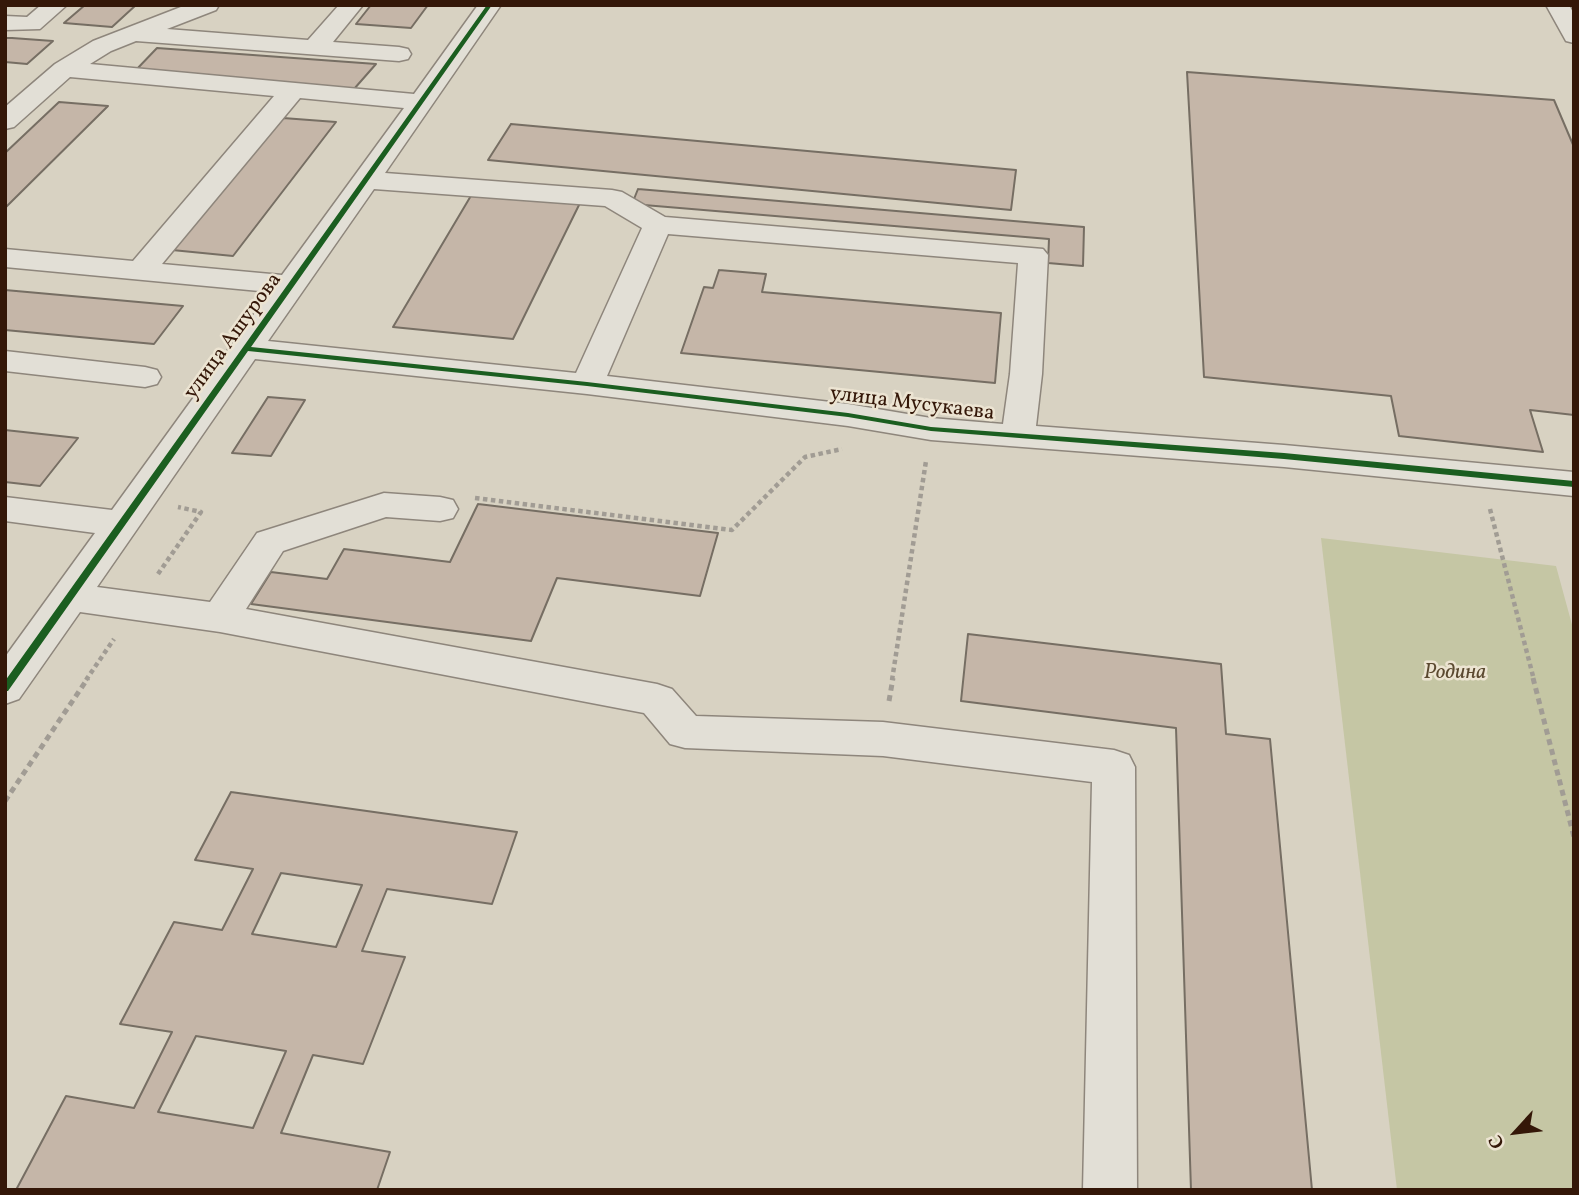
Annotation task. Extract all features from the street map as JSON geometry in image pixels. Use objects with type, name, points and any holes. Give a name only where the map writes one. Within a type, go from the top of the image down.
[{"type":"street","points":[[5,23],[32,24],[56,5]]},
{"type":"street","points":[[5,121],[64,69],[102,46],[208,5]]},
{"type":"street","points":[[315,47],[352,5]]},
{"type":"street","name":"улица Ашурова","points":[[5,688],[490,5]]},
{"type":"street","points":[[1557,5],[1574,36]]},
{"type":"street","points":[[135,34],[400,54]]},
{"type":"street","points":[[64,69],[422,102]]},
{"type":"street","points":[[140,271],[293,90]]},
{"type":"street","points":[[367,180],[612,198],[657,225],[1033,255],[1026,373],[1018,435]]},
{"type":"street","points":[[587,384],[657,225]]},
{"type":"street","points":[[5,258],[292,285]]},
{"type":"street","name":"улица Мусукаева","points":[[248,349],[587,384],[848,415],[931,429],[1574,484]]},
{"type":"street","points":[[5,361],[145,377]]},
{"type":"street","points":[[220,618],[270,542],[384,505],[440,509]]},
{"type":"street","points":[[5,509],[122,524]]},
{"type":"street","points":[[70,597],[220,618],[657,700],[685,732],[883,739],[1114,767],[1110,1190]]},
{"type":"path","points":[[883,739],[931,429]]},
{"type":"path","points":[[440,509],[453,506],[463,499],[473,498],[732,530],[805,457],[843,449]]},
{"type":"path","points":[[1481,474],[1574,837]]},
{"type":"path","points":[[5,801],[201,512],[169,506]]},
{"type":"green space","name":"Родина","points":[[1321,538],[1556,566],[1574,632],[1574,1190],[1397,1190]]},
{"type":"building","points":[[85,5],[136,5],[112,27],[64,23]]},
{"type":"building","points":[[371,5],[428,5],[411,28],[356,24]]},
{"type":"building","points":[[5,38],[53,41],[27,64],[5,62]]},
{"type":"building","points":[[157,48],[376,64],[354,89],[135,71]]},
{"type":"building","points":[[1187,72],[1554,100],[1574,147],[1574,415],[1530,410],[1543,452],[1399,436],[1391,396],[1204,377]]},
{"type":"building","points":[[59,102],[108,106],[5,208],[5,153]]},
{"type":"building","points":[[283,118],[336,122],[233,256],[172,250]]},
{"type":"building","points":[[511,124],[1016,170],[1011,210],[488,160]]},
{"type":"building","points":[[638,189],[1084,227],[1083,266],[1048,263],[1049,239],[632,204]]},
{"type":"building","points":[[472,194],[580,203],[513,339],[393,327]]},
{"type":"building","points":[[719,270],[766,274],[762,292],[1001,313],[995,383],[681,353],[704,287],[713,288]]},
{"type":"building","points":[[5,290],[183,306],[154,344],[5,330]]},
{"type":"building","points":[[268,397],[305,400],[271,456],[232,453]]},
{"type":"building","points":[[5,430],[78,438],[40,486],[5,482]]},
{"type":"building","points":[[478,504],[718,533],[700,596],[557,578],[531,641],[251,604],[271,572],[327,579],[344,549],[450,562]]},
{"type":"building","points":[[968,634],[1221,664],[1226,734],[1270,739],[1312,1190],[1191,1190],[1176,728],[961,701]]},
{"type":"building","points":[[231,792],[517,832],[492,904],[387,889],[362,951],[405,957],[363,1064],[313,1055],[281,1133],[390,1152],[377,1190],[16,1190],[66,1096],[134,1108],[172,1032],[120,1024],[174,922],[222,930],[253,869],[195,860]],"holes":[[[281,873],[362,885],[336,947],[252,934]],[[196,1036],[286,1051],[253,1128],[158,1112]]]},
{"type":"cycle path","points":[[5,688],[490,5]]},
{"type":"cycle path","points":[[248,349],[587,384],[848,415],[931,429],[1284,456],[1574,484]]}]
